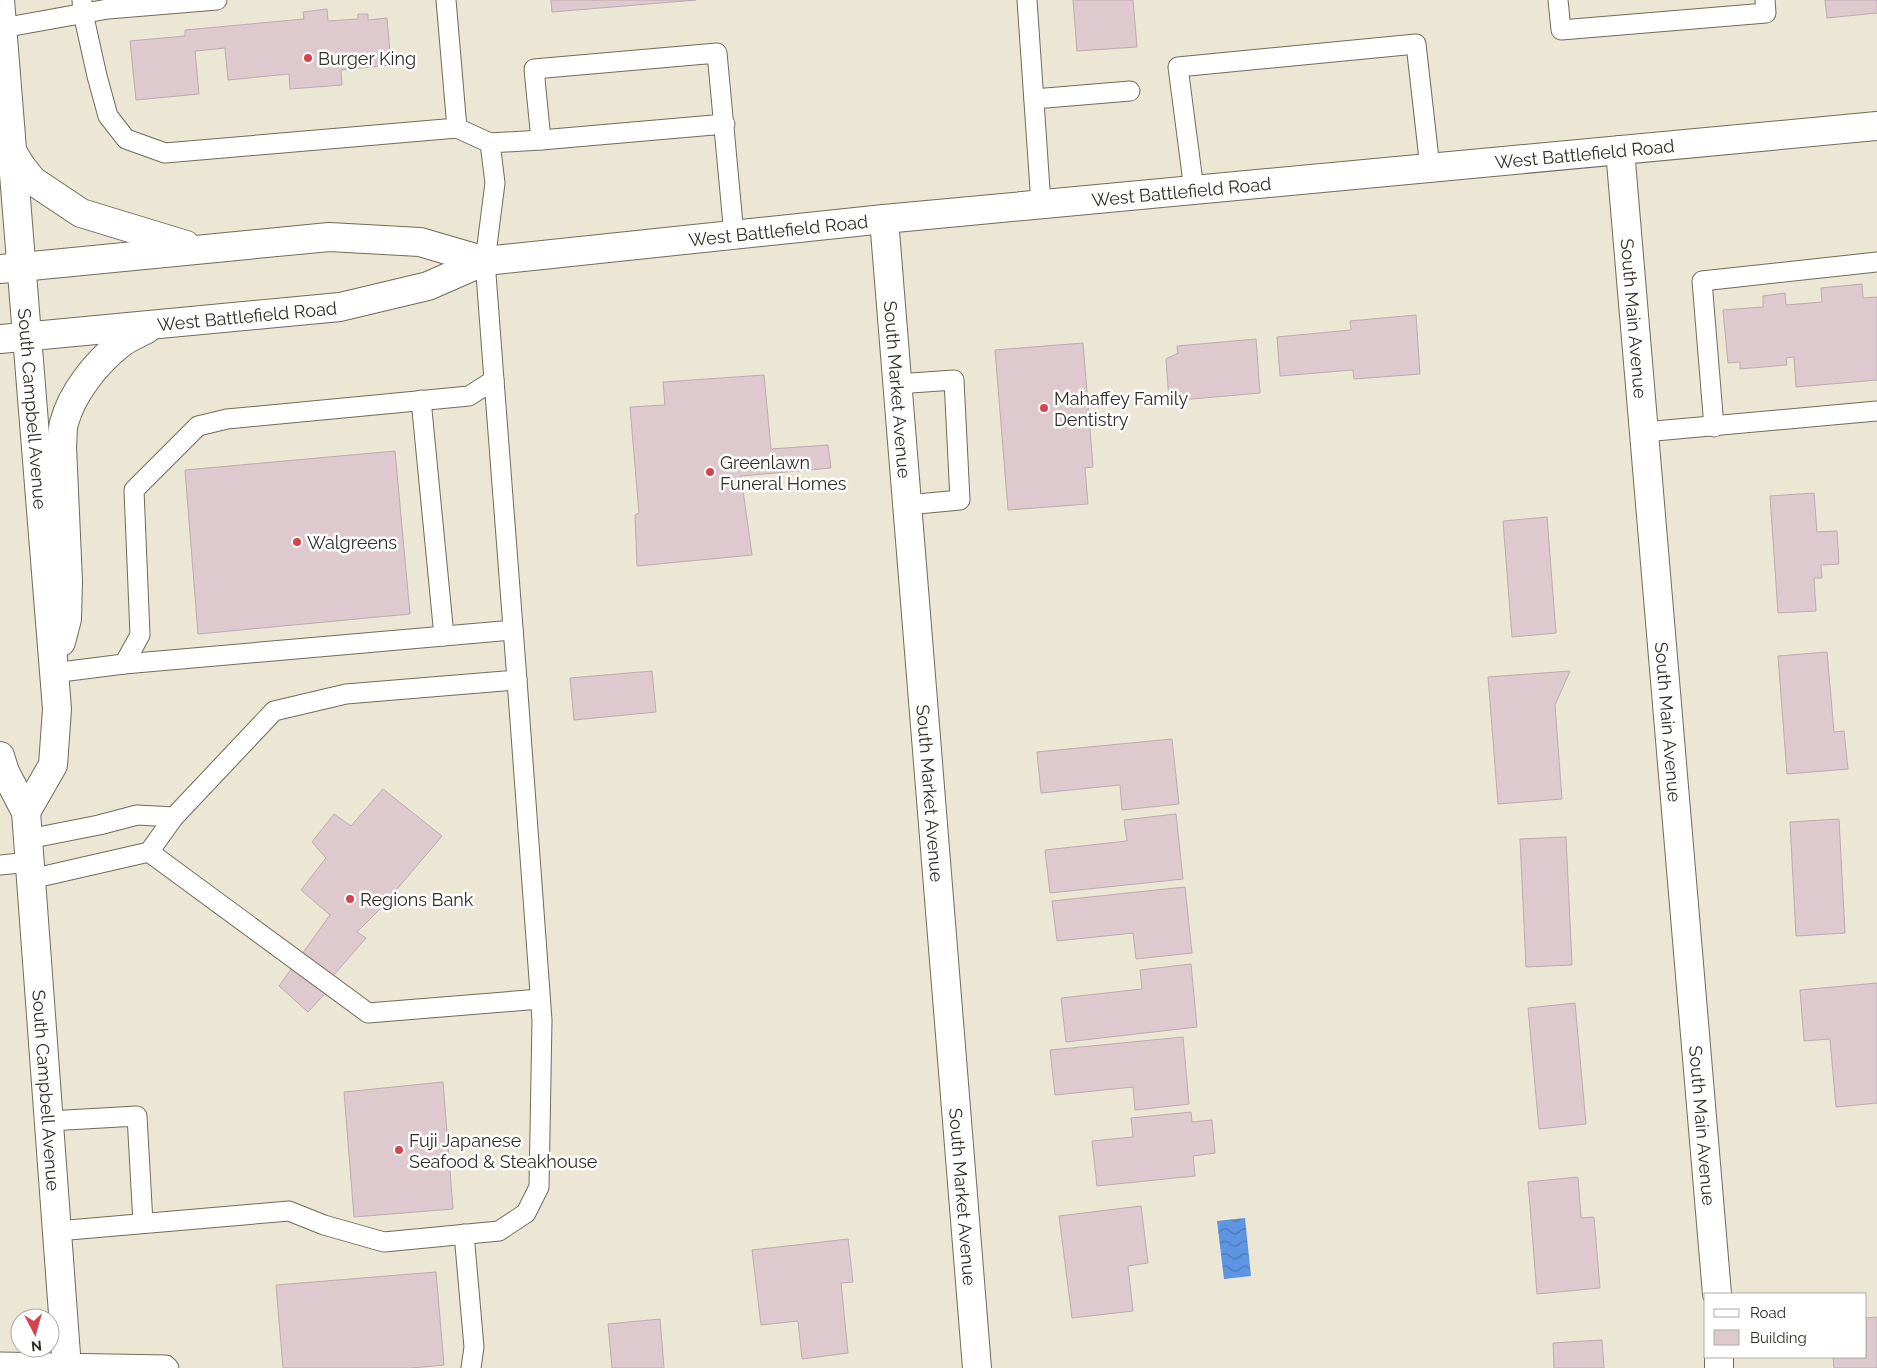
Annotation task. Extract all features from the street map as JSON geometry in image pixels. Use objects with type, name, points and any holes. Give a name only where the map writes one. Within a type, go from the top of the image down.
[{"type":"main road","name":"South Campbell Avenue","points":[[0,0],[12,150],[10,268],[13,338],[57,709],[52,765],[26,812]]},
{"type":"main road","name":"West Battlefield Road","points":[[13,338],[340,308],[428,286],[485,261],[884,219],[1877,126]]},
{"type":"main road","points":[[12,150],[33,182],[81,213],[200,249]]},
{"type":"main road","name":"South Main Avenue","points":[[1620,150],[1717,1293]]},
{"type":"main road","name":"South Market Avenue","points":[[884,219],[977,1368]]},
{"type":"main road","name":"West Battlefield Road","points":[[10,268],[329,237],[420,242],[485,261]]},
{"type":"main road","points":[[53,673],[67,619],[68,581],[62,446],[64,424],[69,408],[79,390],[103,359],[121,343],[157,324]]},
{"type":"main road","name":"South Campbell Avenue","points":[[0,756],[4,772],[26,812],[67,1366]]},
{"type":"lane","points":[[2,28],[83,6],[108,9],[217,0]]},
{"type":"lane","points":[[446,0],[457,128]]},
{"type":"lane","points":[[1027,0],[1041,204]]},
{"type":"lane","points":[[1558,0],[1560,30],[1766,12],[1765,0]]},
{"type":"lane","points":[[83,6],[97,76],[108,116],[126,139],[165,153],[457,128],[490,143],[725,124]]},
{"type":"lane","points":[[1194,190],[1178,67],[1416,44],[1430,168]]},
{"type":"lane","points":[[541,140],[534,70],[717,53],[734,235]]},
{"type":"lane","points":[[1034,99],[1130,91]]},
{"type":"lane","points":[[57,1231],[289,1211],[324,1225],[384,1242],[499,1231],[526,1213],[539,1187],[542,1020],[485,261],[495,183],[490,143]]},
{"type":"lane","points":[[1714,427],[1702,281],[1877,262]]},
{"type":"lane","points":[[124,664],[140,634],[134,490],[198,426],[227,419],[469,396],[494,380]]},
{"type":"lane","points":[[897,384],[954,380],[960,500],[907,505]]},
{"type":"lane","points":[[421,400],[444,636]]},
{"type":"lane","points":[[1644,432],[1877,411]]},
{"type":"lane","points":[[53,673],[124,664],[513,630]]},
{"type":"lane","points":[[149,852],[174,817],[274,711],[346,694],[517,680]]},
{"type":"lane","points":[[30,860],[99,825],[137,815],[174,817]]},
{"type":"lane","points":[[0,865],[30,860],[149,852],[368,1013],[540,999]]},
{"type":"lane","points":[[49,1121],[136,1116],[143,1223]]},
{"type":"lane","points":[[464,1234],[474,1347],[471,1368]]},
{"type":"lane","points":[[0,1362],[67,1366],[166,1365],[169,1368]]},
{"type":"water","points":[[1245,1218],[1251,1276],[1224,1279],[1217,1221]]},
{"type":"building","points":[[551,0],[696,0],[552,12]]},
{"type":"building","points":[[1073,0],[1133,0],[1137,47],[1077,51]]},
{"type":"building","points":[[1825,0],[1877,0],[1877,13],[1827,18]]},
{"type":"building","name":"Burger King","points":[[327,9],[328,21],[358,19],[358,14],[368,14],[368,20],[387,18],[391,65],[341,70],[342,85],[290,89],[289,74],[228,80],[225,48],[195,51],[199,94],[136,100],[130,41],[185,36],[185,30],[304,19],[303,12]]},
{"type":"building","points":[[1862,284],[1863,298],[1877,297],[1877,380],[1796,387],[1794,357],[1786,358],[1787,365],[1740,369],[1740,362],[1728,363],[1723,310],[1763,307],[1763,296],[1785,293],[1786,305],[1822,302],[1821,288]]},
{"type":"building","points":[[1416,315],[1420,374],[1354,379],[1353,370],[1280,376],[1277,337],[1351,330],[1350,321]]},
{"type":"building","points":[[1256,339],[1260,393],[1169,401],[1166,359],[1178,353],[1177,346]]},
{"type":"building","name":"Mahaffey Family Dentistry","points":[[1083,343],[1093,467],[1085,468],[1088,504],[1008,510],[995,350]]},
{"type":"building","name":"Greenlawn Funeral Homes","points":[[764,375],[771,449],[828,445],[831,468],[741,476],[752,555],[637,566],[635,515],[639,513],[630,407],[665,405],[663,382]]},
{"type":"building","name":"Walgreens","points":[[395,451],[410,614],[198,634],[185,470]]},
{"type":"building","points":[[1814,493],[1817,532],[1837,531],[1839,564],[1821,565],[1822,578],[1814,578],[1816,611],[1778,613],[1770,496]]},
{"type":"building","points":[[1547,517],[1556,633],[1512,637],[1503,521]]},
{"type":"building","points":[[1827,652],[1834,732],[1844,731],[1848,769],[1787,774],[1778,656]]},
{"type":"building","points":[[652,671],[656,712],[574,720],[570,678]]},
{"type":"building","points":[[1570,671],[1555,705],[1562,799],[1498,804],[1488,677]]},
{"type":"building","points":[[1172,739],[1179,804],[1122,810],[1120,785],[1041,793],[1037,752]]},
{"type":"building","name":"Regions Bank","points":[[383,789],[442,836],[381,908],[357,932],[366,938],[333,976],[335,983],[308,1012],[279,986],[330,915],[301,890],[326,858],[312,842],[334,814],[351,826]]},
{"type":"building","points":[[1176,814],[1183,879],[1050,893],[1045,850],[1127,841],[1124,820]]},
{"type":"building","points":[[1839,819],[1845,933],[1796,936],[1790,822]]},
{"type":"building","points":[[1566,837],[1572,965],[1526,967],[1520,839]]},
{"type":"building","points":[[1185,887],[1192,953],[1136,959],[1133,933],[1057,941],[1052,901]]},
{"type":"building","points":[[1191,964],[1197,1027],[1066,1042],[1061,998],[1142,989],[1140,970]]},
{"type":"building","points":[[1877,983],[1877,1103],[1836,1107],[1830,1039],[1804,1041],[1800,990]]},
{"type":"building","points":[[1575,1003],[1586,1124],[1539,1129],[1528,1008]]},
{"type":"building","points":[[1183,1037],[1189,1104],[1135,1110],[1133,1087],[1055,1095],[1050,1050]]},
{"type":"building","name":"Fuji Japanese Seafood & Steakhouse","points":[[443,1082],[453,1209],[354,1217],[344,1092]]},
{"type":"building","points":[[1191,1112],[1192,1122],[1212,1120],[1215,1153],[1193,1156],[1195,1176],[1097,1186],[1092,1141],[1133,1137],[1131,1118]]},
{"type":"building","points":[[1578,1177],[1581,1218],[1594,1217],[1600,1288],[1537,1294],[1528,1182]]},
{"type":"building","points":[[1141,1206],[1148,1263],[1128,1266],[1133,1311],[1072,1318],[1059,1216]]},
{"type":"building","points":[[848,1239],[853,1282],[841,1283],[848,1353],[802,1359],[798,1321],[761,1325],[752,1250]]},
{"type":"building","points":[[436,1272],[444,1365],[411,1368],[283,1368],[276,1285]]},
{"type":"building","points":[[1877,1317],[1877,1368],[1834,1368],[1833,1358],[1867,1358],[1867,1318]]},
{"type":"building","points":[[660,1319],[664,1368],[612,1368],[608,1324]]},
{"type":"building","points":[[1602,1340],[1604,1368],[1554,1368],[1553,1343]]},
{"type":"place","name":"Burger King","points":[[308,58]]},
{"type":"place","name":"Mahaffey Family Dentistry","points":[[1044,408]]},
{"type":"place","name":"Greenlawn Funeral Homes","points":[[710,472]]},
{"type":"place","name":"Walgreens","points":[[297,542]]},
{"type":"place","name":"Regions Bank","points":[[350,899]]},
{"type":"place","name":"Fuji Japanese Seafood & Steakhouse","points":[[399,1150]]}]
